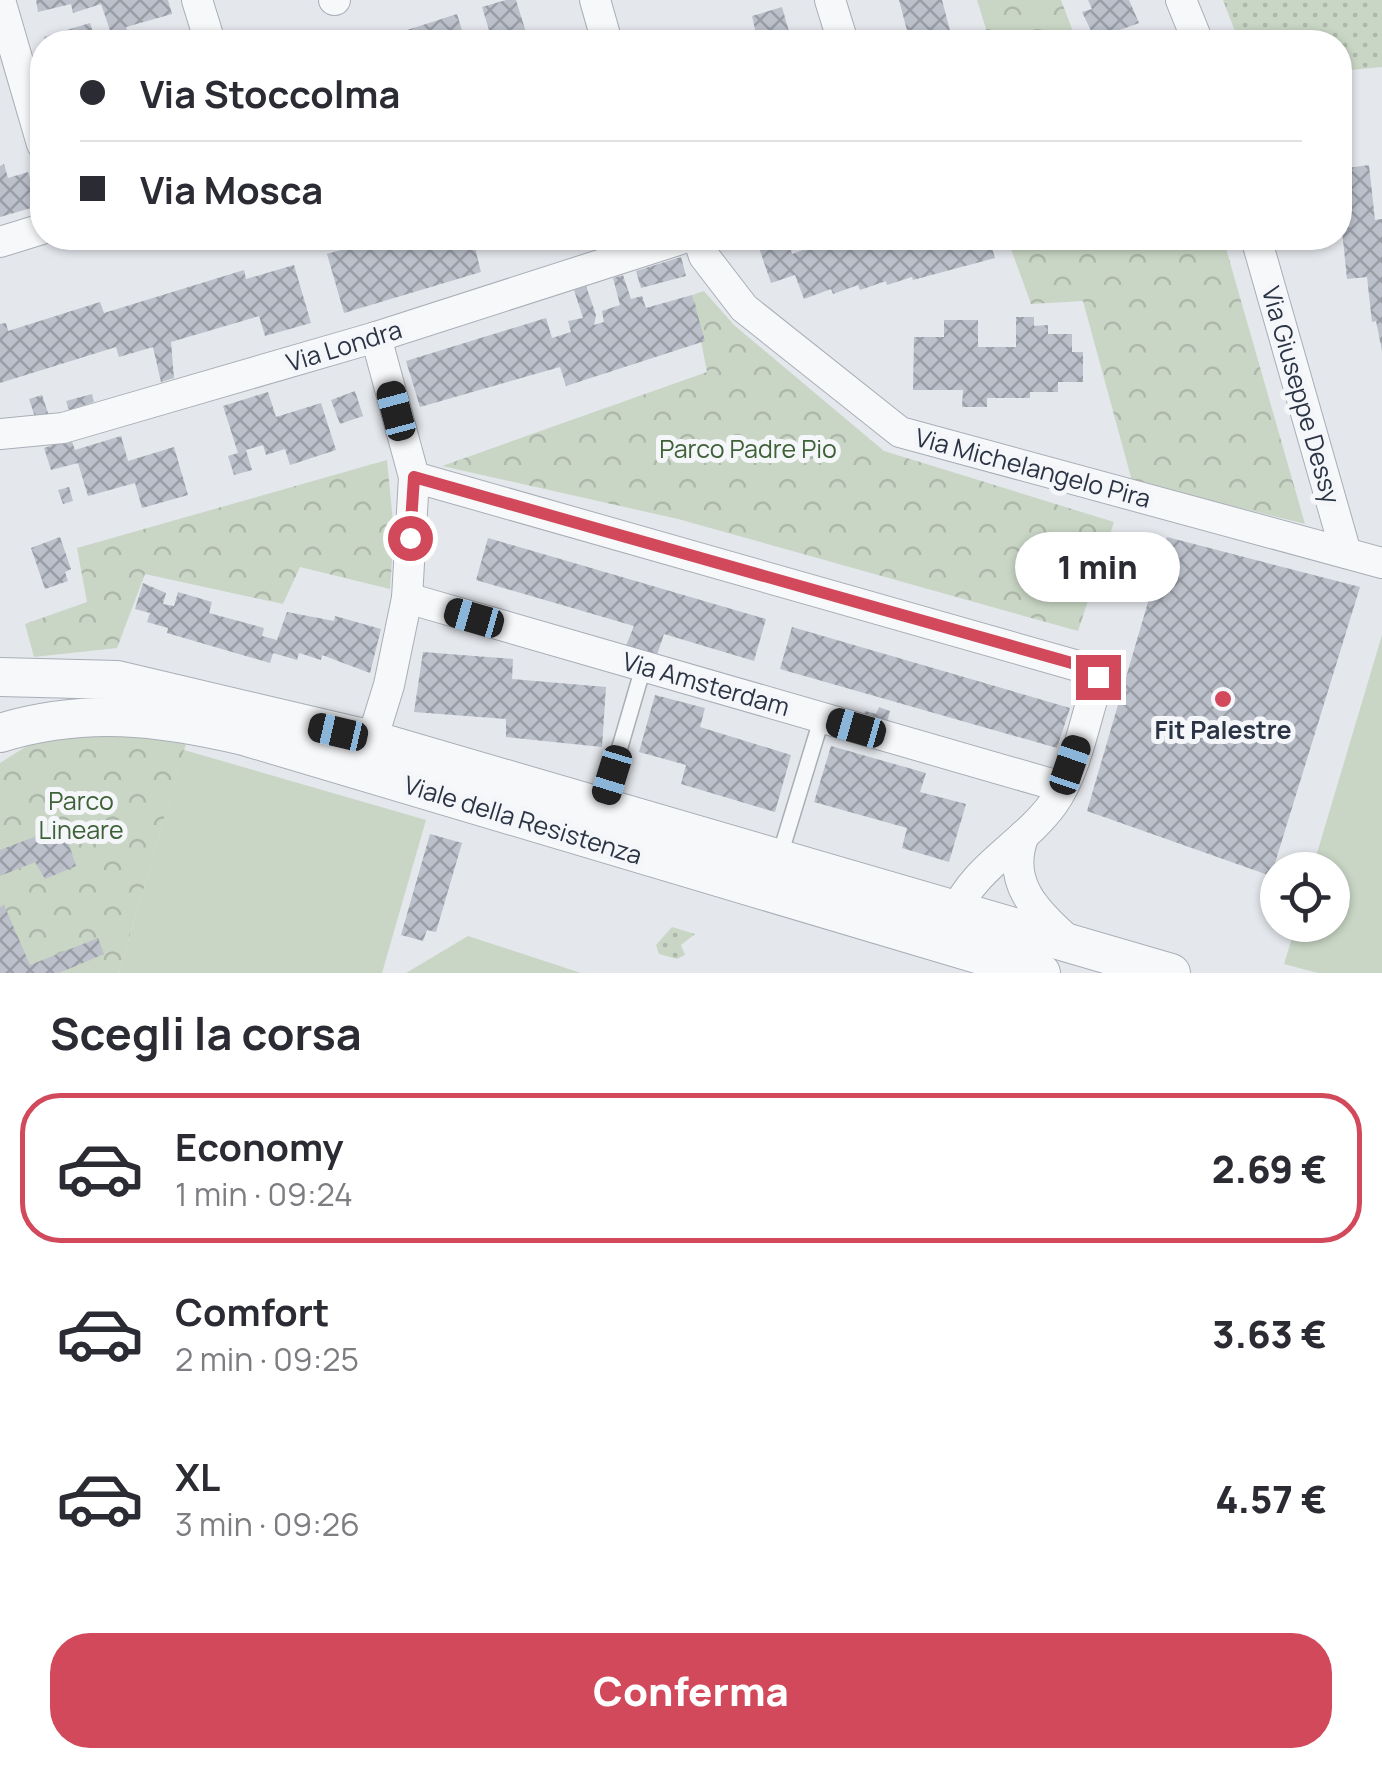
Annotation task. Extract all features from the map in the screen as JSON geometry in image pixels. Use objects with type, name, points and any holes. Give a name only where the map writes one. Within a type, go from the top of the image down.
[{"type":"street","points":[[0,0],[30,103]]},
{"type":"street","points":[[198,0],[207,30]]},
{"type":"street","points":[[595,0],[604,30]]},
{"type":"street","points":[[830,0],[839,30]]},
{"type":"street","points":[[1181,0],[1193,30]]},
{"type":"street","points":[[0,242],[30,232]]},
{"type":"street","name":"Via Londra","points":[[0,434],[63,428],[376,337],[647,250]]},
{"type":"street","name":"Via Michelangelo Pira","points":[[702,250],[744,308],[900,432],[1382,563]]},
{"type":"street","name":"Via Giuseppe Dessy","points":[[1259,250],[1346,553]]},
{"type":"street","points":[[372,740],[389,685],[406,598],[414,477],[376,337]]},
{"type":"street","points":[[414,477],[1092,670],[1098,677],[1096,687],[1062,786],[1050,808],[963,892],[958,914]]},
{"type":"street","name":"Via Amsterdam","points":[[406,598],[1062,786]]},
{"type":"street","name":"Viale della Resistenza","points":[[0,678],[118,680],[372,740],[1171,973]]},
{"type":"street","name":"Viale della Resistenza","points":[[0,733],[44,720],[116,713],[169,718],[244,736],[1041,973]]},
{"type":"street","points":[[1024,836],[1015,864],[1026,895],[1038,914],[1074,946]]},
{"type":"lane","points":[[602,808],[642,675]]},
{"type":"lane","points":[[778,860],[820,724]]},
{"type":"green space","points":[[977,0],[1061,0],[1072,30],[986,30]]},
{"type":"green space","points":[[1223,0],[1382,0],[1382,67],[1352,70],[1352,30],[1234,30]]},
{"type":"green space","points":[[1011,250],[1226,250],[1305,524],[1132,481],[1083,301],[1031,304]]},
{"type":"green space","name":"Parco Padre Pio","points":[[704,291],[734,325],[884,451],[1114,522],[1078,631],[678,519],[442,466],[707,372],[692,295]]},
{"type":"green space","points":[[387,460],[394,533],[390,589],[300,567],[283,604],[145,574],[117,648],[34,657],[25,624],[87,602],[77,548]]},
{"type":"green space","points":[[1382,635],[1382,973],[1318,973],[1284,964],[1291,942],[1350,942],[1350,852],[1317,852]]},
{"type":"green space","name":"Parco Lineare","points":[[83,733],[167,737],[186,744],[119,973],[0,973],[0,763],[41,737]]},
{"type":"green space","points":[[184,750],[426,820],[382,973],[119,973]]},
{"type":"green space","points":[[672,927],[695,934],[681,945],[685,955],[677,959],[659,954],[656,945]]},
{"type":"green space","points":[[468,936],[581,973],[406,973]]},
{"type":"building","points":[[36,0],[168,0],[172,14],[126,27],[127,30],[110,30],[101,4],[73,13],[71,4],[38,12]]},
{"type":"building","points":[[516,0],[525,30],[489,30],[482,7]]},
{"type":"building","points":[[899,0],[942,0],[950,30],[907,30]]},
{"type":"building","points":[[1088,0],[1129,0],[1139,23],[1120,30],[1091,30],[1082,12],[1092,9]]},
{"type":"building","points":[[782,7],[789,30],[755,30],[752,16]]},
{"type":"building","points":[[457,14],[462,30],[407,30]]},
{"type":"building","points":[[90,23],[92,30],[67,30]]},
{"type":"building","points":[[4,164],[8,178],[28,172],[30,208],[0,217],[0,166]]},
{"type":"building","points":[[1369,165],[1375,220],[1382,219],[1382,351],[1376,321],[1372,322],[1367,277],[1347,279],[1344,250],[1352,250],[1352,167]]},
{"type":"building","points":[[341,250],[476,250],[481,272],[344,313],[327,254]]},
{"type":"building","points":[[760,250],[791,250],[792,254],[803,250],[993,250],[995,258],[913,280],[912,277],[887,285],[886,281],[860,290],[858,285],[833,294],[831,289],[804,299],[795,275],[771,283]]},
{"type":"building","points":[[681,257],[686,276],[641,288],[636,271]]},
{"type":"building","points":[[294,265],[311,323],[265,336],[259,316],[171,342],[174,378],[161,382],[153,347],[119,357],[116,347],[0,383],[0,324],[6,323],[8,331],[100,302],[104,313],[244,270],[246,279]]},
{"type":"building","points":[[623,275],[631,299],[642,296],[646,308],[692,295],[705,341],[566,386],[560,367],[420,407],[406,361],[546,318],[552,338],[571,332],[568,321],[583,318],[574,290],[586,286],[596,315],[594,325],[604,322],[602,311],[620,305],[613,278]]},
{"type":"building","points":[[1016,317],[1034,317],[1034,326],[1048,325],[1048,334],[1072,334],[1072,352],[1083,352],[1083,382],[1058,382],[1058,392],[1030,392],[1030,398],[987,398],[987,407],[962,407],[963,390],[913,390],[914,337],[944,337],[944,320],[978,320],[978,347],[1016,347]]},
{"type":"building","points":[[355,391],[363,416],[340,424],[331,400]]},
{"type":"building","points":[[268,392],[276,417],[321,403],[336,450],[290,465],[285,449],[266,455],[263,445],[246,450],[252,470],[234,475],[228,456],[238,453],[223,406]]},
{"type":"building","points":[[92,394],[94,402],[69,410],[66,401]]},
{"type":"building","points":[[42,395],[49,416],[36,420],[29,399]]},
{"type":"building","points":[[121,436],[128,461],[174,447],[188,495],[142,508],[135,483],[88,496],[78,463],[51,470],[44,448],[71,439],[75,450]]},
{"type":"building","points":[[69,487],[73,501],[63,504],[58,490]]},
{"type":"building","points":[[60,537],[71,569],[65,572],[68,581],[45,589],[31,548]]},
{"type":"building","name":"Fit Palestre","points":[[1167,537],[1360,587],[1278,852],[1260,852],[1260,872],[1087,811]]},
{"type":"building","points":[[488,538],[766,619],[754,661],[664,634],[656,658],[625,648],[634,626],[476,580]]},
{"type":"building","points":[[143,583],[166,593],[163,604],[174,606],[178,592],[212,602],[209,613],[264,628],[262,636],[277,640],[287,612],[334,621],[335,616],[381,629],[370,673],[322,655],[321,660],[299,653],[297,660],[273,653],[270,663],[167,633],[168,628],[147,622],[150,613],[135,609]]},
{"type":"building","points":[[792,627],[1070,708],[1057,748],[780,669]]},
{"type":"building","points":[[423,652],[513,659],[512,679],[606,687],[602,747],[506,737],[506,719],[414,712]]},
{"type":"building","points":[[655,695],[705,708],[700,727],[791,755],[775,812],[681,784],[686,765],[639,752]]},
{"type":"building","points":[[879,707],[890,711],[886,726],[863,719],[865,711],[876,714]]},
{"type":"building","points":[[831,746],[926,773],[920,792],[966,804],[949,862],[902,848],[907,828],[814,802]]},
{"type":"building","points":[[63,826],[76,866],[45,879],[35,862],[0,876],[0,850]]},
{"type":"building","points":[[430,834],[462,843],[436,932],[427,930],[423,941],[401,935]]},
{"type":"building","points":[[4,905],[30,965],[98,938],[104,954],[59,973],[0,973],[0,907]]},
{"type":"place","name":"Fit Palestre","points":[[1223,699]]},
{"type":"route","points":[[410,538],[414,477],[1079,665],[1098,677]]}]
